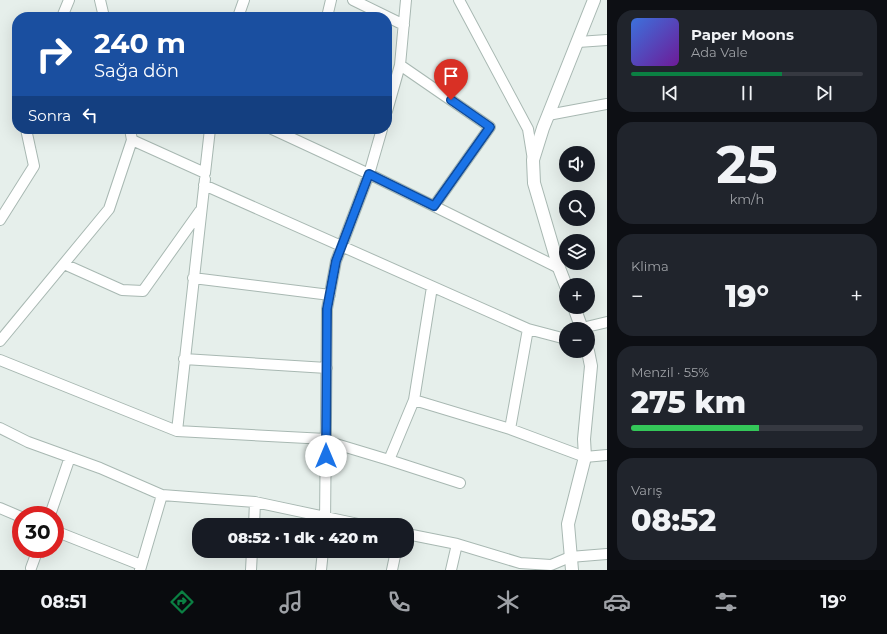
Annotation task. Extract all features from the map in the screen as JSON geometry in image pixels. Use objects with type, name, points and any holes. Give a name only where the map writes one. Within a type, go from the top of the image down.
[{"type":"street","points":[[64,12],[70,0]]},
{"type":"street","points":[[100,0],[103,12]]},
{"type":"street","points":[[240,12],[244,0]]},
{"type":"street","points":[[329,12],[331,0]]},
{"type":"street","points":[[352,0],[377,12]]},
{"type":"street","points":[[392,93],[400,65],[406,0]]},
{"type":"street","points":[[459,0],[528,129],[533,160],[534,183],[559,268]]},
{"type":"street","points":[[533,160],[548,115],[594,0]]},
{"type":"street","points":[[392,19],[404,25]]},
{"type":"street","points":[[578,42],[607,40]]},
{"type":"street","points":[[400,65],[490,127],[434,206]]},
{"type":"street","points":[[548,115],[606,107]]},
{"type":"street","points":[[0,220],[34,166],[27,134]]},
{"type":"street","points":[[0,341],[109,209],[132,140],[131,134]]},
{"type":"street","points":[[176,431],[210,134]]},
{"type":"street","points":[[283,134],[369,174],[559,268]]},
{"type":"street","points":[[326,518],[327,309],[336,261],[369,174],[381,134]]},
{"type":"street","points":[[132,140],[206,173]]},
{"type":"street","points":[[204,185],[528,329],[559,337]]},
{"type":"street","points":[[64,264],[122,290],[142,291],[200,210]]},
{"type":"street","points":[[193,278],[330,295]]},
{"type":"street","points":[[389,460],[414,400],[432,287]]},
{"type":"street","points":[[595,325],[607,322]]},
{"type":"street","points":[[510,429],[528,329]]},
{"type":"street","points":[[572,570],[568,524],[585,457],[584,439],[591,366],[589,358]]},
{"type":"street","points":[[184,359],[326,368]]},
{"type":"street","points":[[0,360],[176,431],[326,440],[460,483]]},
{"type":"street","points":[[414,400],[510,429],[585,457],[607,455]]},
{"type":"street","points":[[0,428],[28,442],[100,468],[162,495],[255,502],[315,518]]},
{"type":"street","points":[[53,506],[70,457]]},
{"type":"street","points":[[64,534],[140,568],[162,495]]},
{"type":"street","points":[[254,518],[255,502]]},
{"type":"street","points":[[0,508],[12,513]]},
{"type":"street","points":[[414,535],[457,544],[519,567],[551,565],[570,557],[607,554]]},
{"type":"street","points":[[451,570],[457,544]]},
{"type":"street","points":[[31,568],[35,558]]},
{"type":"street","points":[[251,570],[252,558]]},
{"type":"street","points":[[321,570],[322,558]]},
{"type":"street","points":[[392,570],[395,558]]},
{"type":"route","points":[[326,456],[327,309],[336,261],[369,174],[434,206],[490,127],[451,100]]}]
